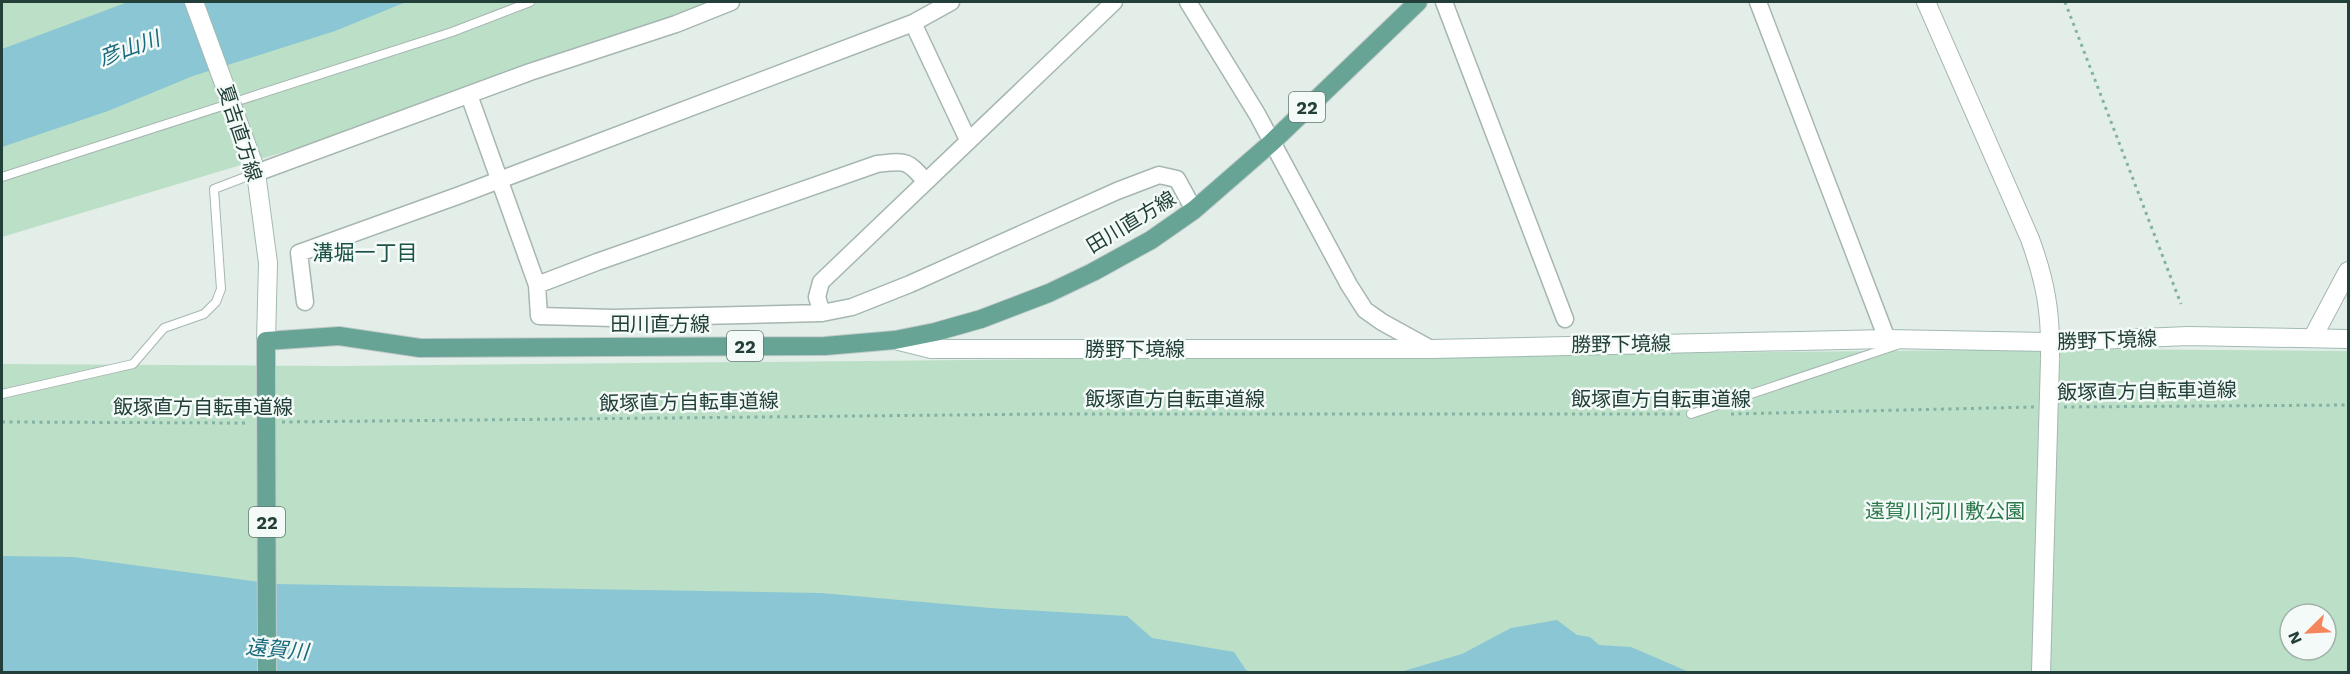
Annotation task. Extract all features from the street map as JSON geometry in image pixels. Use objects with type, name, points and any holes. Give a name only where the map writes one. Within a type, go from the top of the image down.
[{"type":"main road","name":"夏吉直方線","points":[[194,2],[254,166],[268,263],[266,341]]},
{"type":"main road","name":"田川直方線","points":[[266,341],[339,336],[420,348],[825,346],[895,340],[981,319],[1049,293],[1151,240],[1194,210],[1270,143],[1418,2]]},
{"type":"main road","points":[[1926,2],[2030,238],[2043,273],[2050,351],[2041,672]]},
{"type":"main road","points":[[2313,337],[2349,271]]},
{"type":"main road","name":"勝野下境線","points":[[895,340],[931,349],[1431,349],[1887,339],[2050,351],[2188,336],[2349,339]]},
{"type":"main road","name":"22","points":[[266,341],[267,672]]},
{"type":"street","points":[[254,166],[676,24],[731,2]]},
{"type":"street","points":[[305,302],[299,253],[500,180],[913,23],[951,2]]},
{"type":"street","points":[[822,313],[817,297],[821,282],[1114,2]]},
{"type":"street","points":[[1188,2],[1257,114],[1270,143],[1365,310],[1431,349]]},
{"type":"street","points":[[1444,2],[1565,319]]},
{"type":"street","points":[[1758,2],[1887,339]]},
{"type":"street","points":[[913,23],[968,140]]},
{"type":"street","points":[[469,95],[537,285],[539,316],[614,318],[822,313],[852,307],[910,284],[1117,191],[1159,175],[1177,179],[1194,210]]},
{"type":"street","points":[[537,285],[877,164],[899,162],[912,165],[925,181]]},
{"type":"lane","points":[[2,177],[452,32],[530,2]]},
{"type":"lane","points":[[2,394],[133,364],[164,328],[204,314],[216,302],[221,289],[214,189],[254,166]]},
{"type":"lane","points":[[1691,414],[1912,340]]},
{"type":"path","points":[[2065,2],[2181,304]]},
{"type":"path","name":"飯塚直方自転車道線","points":[[2059,407],[2349,405]]},
{"type":"path","name":"飯塚直方自転車道線","points":[[1726,414],[2035,407]]},
{"type":"path","name":"飯塚直方自転車道線","points":[[273,422],[1046,414],[1691,414]]},
{"type":"path","name":"飯塚直方自転車道線","points":[[2,422],[250,423]]},
{"type":"green space","points":[[2,2],[708,2],[681,14],[327,139],[2,237]]},
{"type":"green space","name":"遠賀川河川敷公園","points":[[2088,349],[2348,351],[2348,672],[2,672],[2,364],[339,366]]},
{"type":"water","name":"彦山川","points":[[128,2],[406,2],[335,31],[193,76],[108,111],[2,147],[2,49]]},
{"type":"water","name":"遠賀川","points":[[2,556],[73,557],[274,584],[821,593],[990,608],[1127,616],[1152,638],[1234,652],[1246,670],[1250,672],[2,672]]},
{"type":"water","points":[[1557,620],[1577,635],[1590,637],[1599,645],[1631,647],[1689,672],[1400,672],[1462,654],[1511,628]]},
{"type":"district","name":"溝堀一丁目","points":[[365,252]]}]
